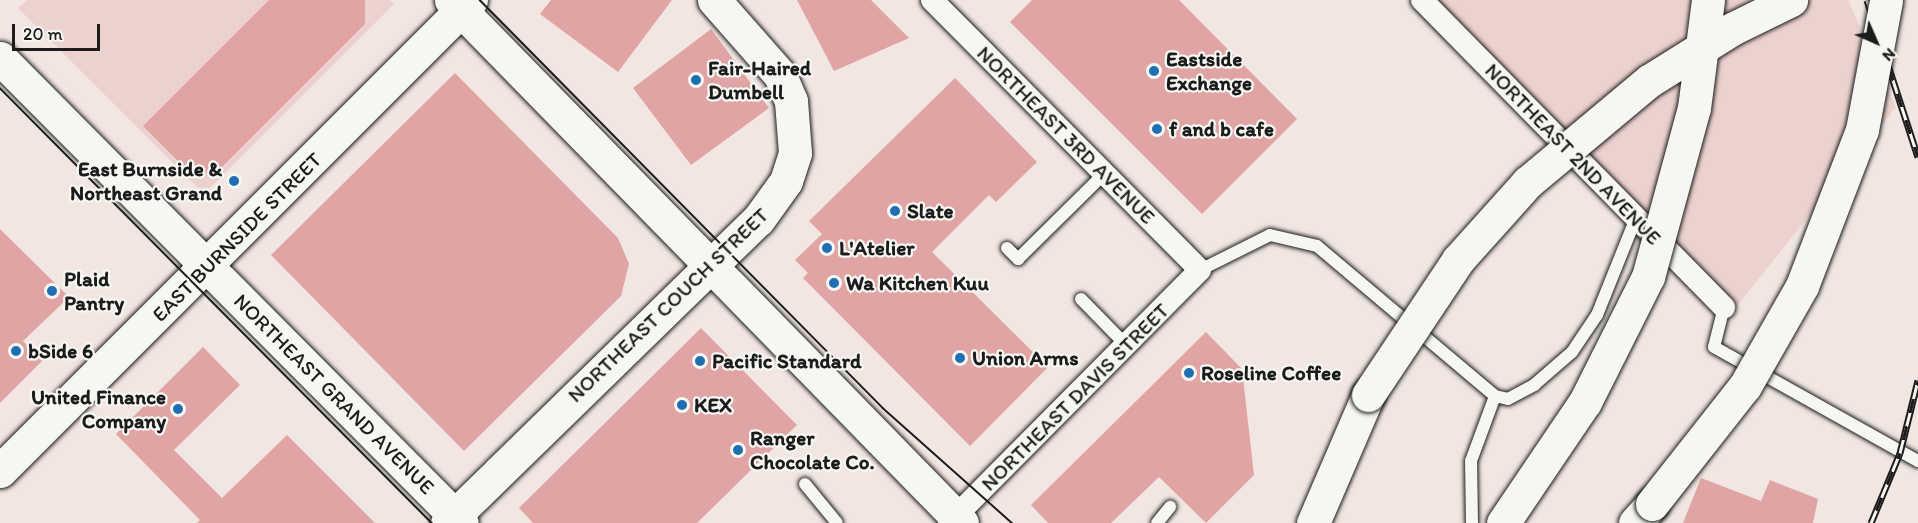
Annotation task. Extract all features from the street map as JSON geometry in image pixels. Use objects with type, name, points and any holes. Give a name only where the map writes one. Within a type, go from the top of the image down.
[{"type":"main road","name":"NORTHEAST COUCH STREET","points":[[454,521],[758,220],[786,182],[796,128],[780,75],[714,0]]},
{"type":"main road","points":[[1503,523],[1585,402],[1648,277],[1694,108],[1708,0]]},
{"type":"main road","points":[[1313,523],[1368,395],[1458,260],[1528,182],[1649,81],[1732,29],[1791,0]]},
{"type":"main road","points":[[1635,523],[1720,422],[1802,286],[1862,130],[1886,0]]},
{"type":"main road","points":[[461,4],[956,521]]},
{"type":"main road","name":"EAST BURNSIDE STREET","points":[[0,471],[207,266],[461,4]]},
{"type":"main road","name":"NORTHEAST GRAND AVENUE","points":[[0,58],[207,266],[454,521]]},
{"type":"street","name":"NORTHEAST 3RD AVENUE","points":[[932,0],[1200,270]]},
{"type":"street","name":"NORTHEAST 2ND AVENUE","points":[[1422,0],[1724,307]]},
{"type":"street","name":"NORTHEAST DAVIS STREET","points":[[956,521],[1200,270]]},
{"type":"lane","points":[[1007,248],[1018,259],[1104,174]]},
{"type":"lane","points":[[1200,270],[1270,235],[1317,246],[1495,396],[1508,399],[1534,385],[1572,352],[1597,315],[1636,218]]},
{"type":"lane","points":[[1080,299],[1126,345]]},
{"type":"lane","points":[[1724,307],[1714,347],[1918,461]]},
{"type":"lane","points":[[1472,523],[1471,461],[1495,396]]},
{"type":"lane","points":[[805,484],[837,523]]},
{"type":"lane","points":[[1157,523],[1170,507]]},
{"type":"shaded area","points":[[27,0],[390,0],[394,4],[204,194],[18,8]]},
{"type":"shaded area","points":[[1431,0],[1848,0],[1896,107],[1737,306]]},
{"type":"building","points":[[269,0],[365,0],[365,24],[216,173],[189,172],[143,126]]},
{"type":"building","points":[[551,0],[672,0],[618,72],[540,14]]},
{"type":"building","points":[[797,0],[871,0],[909,38],[834,71]]},
{"type":"building","name":"Eastside Exchange","points":[[1032,0],[1179,0],[1297,119],[1202,214],[1010,22]]},
{"type":"building","name":"Fair-Haired Dumbell","points":[[711,29],[769,108],[691,165],[633,88]]},
{"type":"building","points":[[455,73],[618,238],[629,264],[621,296],[464,451],[271,255]]},
{"type":"building","points":[[955,78],[1037,162],[996,202],[989,195],[932,252],[1048,367],[970,446],[803,278],[808,273],[795,260],[822,234],[809,221]]},
{"type":"building","points":[[0,229],[69,297],[23,341],[42,361],[0,403]]},
{"type":"building","points":[[701,328],[797,425],[697,523],[533,523],[519,508]]},
{"type":"building","points":[[1206,332],[1242,369],[1254,475],[1206,523],[1159,477],[1111,523],[1048,523],[1031,505]]},
{"type":"building","points":[[203,347],[240,385],[174,450],[222,498],[287,435],[375,523],[197,523],[200,520],[116,434]]},
{"type":"building","points":[[1701,478],[1761,501],[1770,480],[1818,499],[1813,523],[1683,523]]},
{"type":"tram line","points":[[480,0],[883,408],[1012,523]]},
{"type":"tram line","points":[[0,88],[432,523]]},
{"type":"railway","points":[[1867,0],[1918,157]]},
{"type":"railway","points":[[1871,523],[1900,453],[1918,380]]},
{"type":"place","name":"Eastside Exchange","points":[[1154,71]]},
{"type":"place","name":"Fair-Haired Dumbell","points":[[696,80]]},
{"type":"place","name":"f and b cafe","points":[[1157,129]]},
{"type":"place","name":"East Burnside & Northeast Grand","points":[[234,181]]},
{"type":"place","name":"Slate","points":[[895,211]]},
{"type":"place","name":"L'Atelier","points":[[827,248]]},
{"type":"place","name":"Wa Kitchen Kuu","points":[[834,283]]},
{"type":"place","name":"Plaid Pantry","points":[[52,291]]},
{"type":"place","name":"bSide 6","points":[[16,351]]},
{"type":"place","name":"Union Arms","points":[[960,358]]},
{"type":"place","name":"Pacific Standard","points":[[700,361]]},
{"type":"place","name":"Roseline Coffee","points":[[1189,373]]},
{"type":"place","name":"KEX","points":[[682,405]]},
{"type":"place","name":"United Finance Company","points":[[178,409]]},
{"type":"place","name":"Ranger Chocolate Co.","points":[[738,450]]}]
